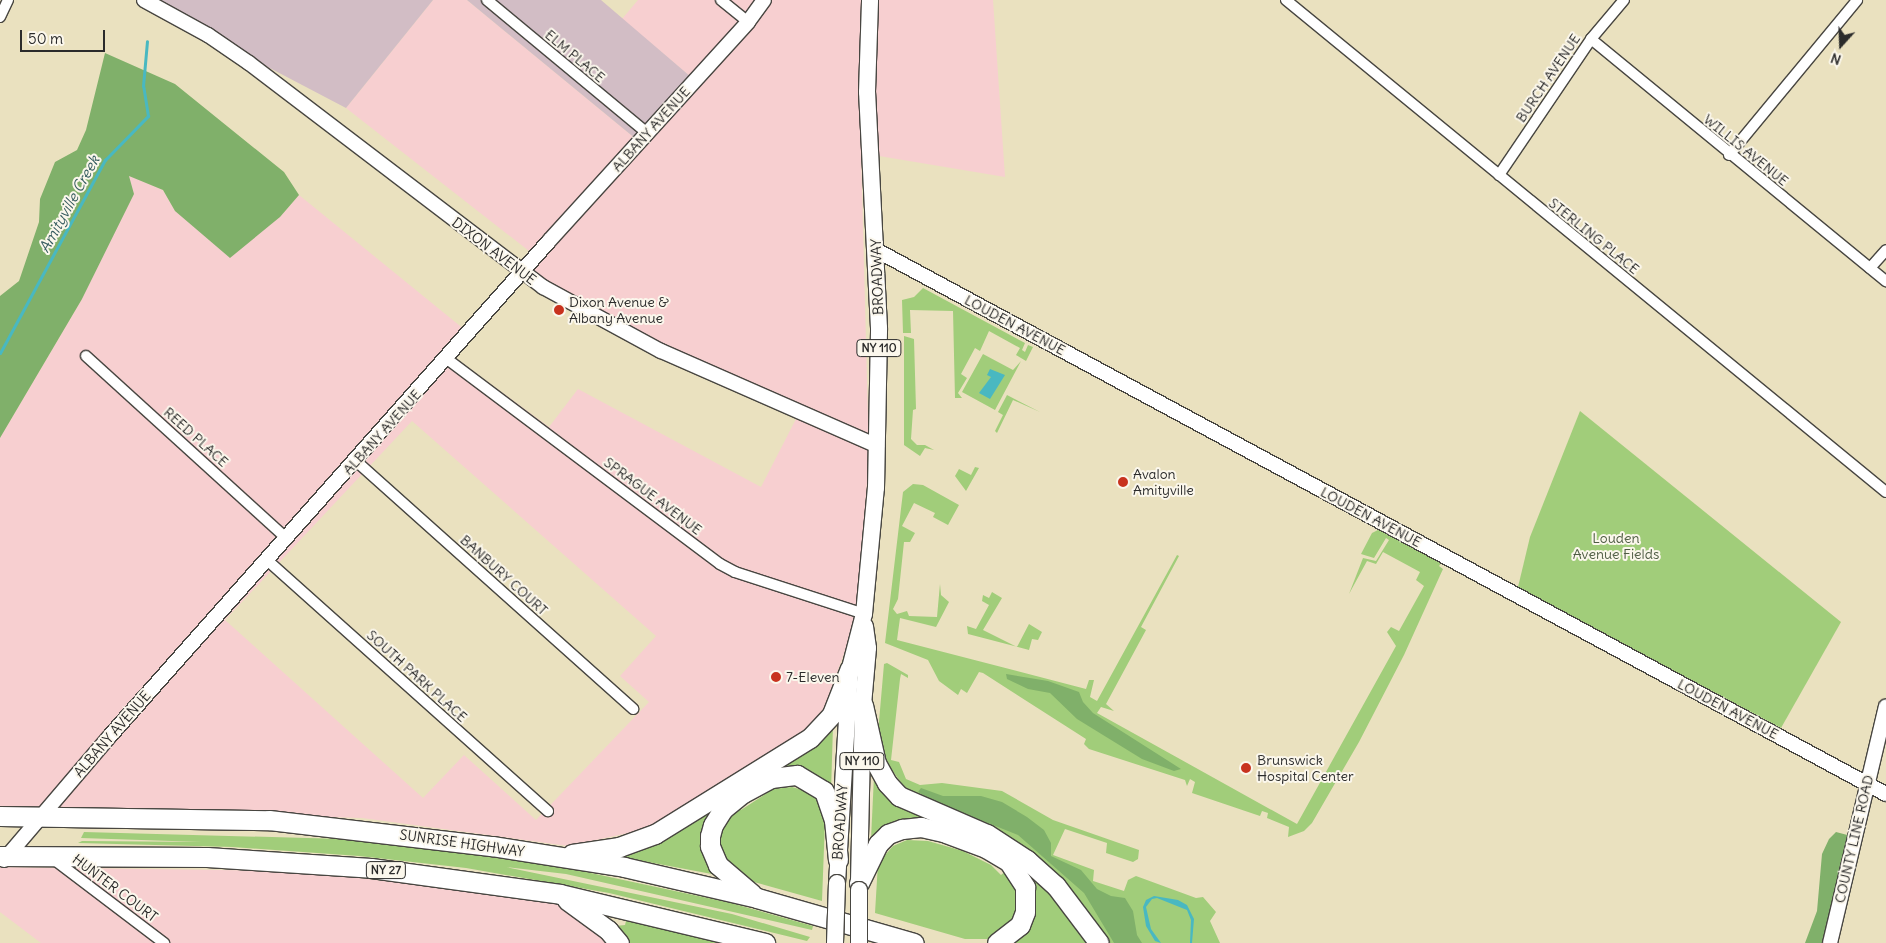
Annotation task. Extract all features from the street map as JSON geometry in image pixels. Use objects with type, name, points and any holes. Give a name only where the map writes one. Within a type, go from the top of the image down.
[{"type":"highway","points":[[554,856],[619,847],[655,834],[810,738],[832,714],[850,668]]},
{"type":"highway","points":[[863,704],[879,770],[899,796],[986,834],[1027,860],[1056,886],[1099,943]]},
{"type":"highway","points":[[757,898],[718,865],[710,846],[710,836],[723,809],[743,792],[770,778],[797,775],[824,791],[834,820],[838,860]]},
{"type":"highway","name":"SUNRISE HIGHWAY","points":[[0,816],[269,820],[554,856],[624,867],[757,898],[914,943]]},
{"type":"highway","points":[[859,886],[878,844],[888,834],[902,829],[921,827],[946,833],[986,848],[1009,862],[1025,887],[1025,912],[1020,925],[997,943]]},
{"type":"highway","name":"NY 27","points":[[3,859],[49,856],[269,860],[438,876],[560,894],[765,943]]},
{"type":"highway","points":[[560,894],[608,930],[619,943]]},
{"type":"main road","name":"BROADWAY","points":[[835,943],[838,860],[850,668],[864,614],[877,446],[876,250],[867,92],[870,0]]},
{"type":"main road","name":"BROADWAY","points":[[858,943],[863,704],[868,648],[864,614]]},
{"type":"street","points":[[0,18],[8,0]]},
{"type":"street","name":"DIXON AVENUE","points":[[144,0],[208,35],[249,63],[521,272],[643,343],[807,418],[877,446]]},
{"type":"street","name":"ELM PLACE","points":[[486,0],[647,134]]},
{"type":"street","points":[[721,0],[748,22]]},
{"type":"street","name":"ALBANY AVENUE","points":[[3,859],[447,359],[521,272],[748,22],[764,0]]},
{"type":"street","name":"STERLING PLACE","points":[[1286,0],[1886,492]]},
{"type":"street","name":"BURCH AVENUE","points":[[1498,175],[1591,39],[1624,0]]},
{"type":"street","points":[[1729,155],[1857,0]]},
{"type":"street","name":"WILLIS AVENUE","points":[[1591,39],[1729,155],[1886,281]]},
{"type":"street","name":"LOUDEN AVENUE","points":[[876,250],[1886,794]]},
{"type":"street","points":[[1870,268],[1886,250]]},
{"type":"street","name":"REED PLACE","points":[[86,356],[287,539]]},
{"type":"street","name":"SPRAGUE AVENUE","points":[[447,359],[720,564],[735,572],[864,614]]},
{"type":"street","name":"BANBURY COURT","points":[[356,461],[634,709]]},
{"type":"street","name":"SOUTH PARK PLACE","points":[[267,560],[548,811]]},
{"type":"street","name":"COUNTY LINE ROAD","points":[[1830,943],[1886,707]]},
{"type":"street","name":"HUNTER COURT","points":[[49,856],[164,943]]},
{"type":"shaded area","points":[[140,0],[433,0],[346,108]]},
{"type":"shaded area","points":[[433,0],[467,0],[642,144],[698,83],[622,19],[638,0],[993,0],[1005,177],[861,153],[869,455],[857,618],[819,722],[647,829],[568,846],[362,818],[0,807],[0,438],[82,299],[128,175],[163,190],[175,211],[280,217],[299,195],[465,330],[446,351],[549,427],[578,389],[761,487],[796,419],[626,337],[521,277],[538,258],[346,108]],"holes":[[[412,421],[656,636],[620,676],[649,702],[536,820],[464,755],[423,798],[225,620]]]},
{"type":"shaded area","points":[[467,0],[601,0],[698,83],[642,144]]},
{"type":"shaded area","points":[[0,867],[301,871],[561,902],[590,921],[607,943],[41,943],[0,912]]},
{"type":"green space","points":[[105,53],[175,84],[284,172],[299,195],[280,217],[230,258],[175,211],[163,190],[129,176],[134,194],[82,299],[0,438],[0,296],[19,281],[39,222],[40,199],[55,162],[77,150],[86,130]]},
{"type":"green space","points":[[923,288],[1025,343],[1022,350],[1025,352],[1028,345],[1033,347],[1026,361],[1016,355],[1020,348],[989,331],[980,351],[975,348],[961,374],[967,378],[958,393],[962,398],[955,398],[953,311],[910,310],[911,333],[903,333],[902,300],[914,297]]},
{"type":"green space","points":[[904,336],[914,339],[916,409],[913,410],[911,439],[917,445],[925,445],[934,450],[925,448],[920,456],[904,445]]},
{"type":"green space","points":[[983,354],[1013,370],[1021,361],[995,410],[962,392]]},
{"type":"green space","points":[[1007,395],[1040,412],[1013,400],[997,433],[995,431],[1003,415],[998,412]]},
{"type":"green space","name":"Louden Avenue Fields","points":[[1580,411],[1841,622],[1781,728],[1518,587],[1530,537]]},
{"type":"green space","points":[[975,467],[979,468],[966,491],[955,476],[959,469],[971,475]]},
{"type":"green space","points":[[913,484],[923,485],[959,505],[948,525],[933,517],[935,513],[914,503],[902,526],[915,533],[910,542],[904,542],[898,599],[893,609],[897,614],[907,611],[909,616],[937,617],[940,584],[941,595],[949,602],[936,627],[900,618],[897,640],[1086,689],[1089,680],[1094,680],[1090,697],[1097,701],[1177,555],[1179,556],[1141,627],[1146,630],[1106,704],[1114,711],[1101,707],[1097,713],[1297,824],[1396,646],[1387,632],[1391,627],[1399,631],[1424,586],[1416,580],[1420,572],[1383,552],[1376,564],[1367,561],[1349,594],[1363,558],[1376,561],[1389,540],[1386,538],[1374,558],[1361,554],[1372,533],[1380,529],[1442,562],[1439,566],[1443,569],[1404,655],[1359,742],[1312,823],[1304,831],[1288,837],[1289,827],[1267,818],[1268,813],[1262,811],[1260,816],[1192,793],[1195,782],[1190,779],[1187,786],[1185,780],[1089,749],[1084,744],[1086,739],[983,673],[979,672],[967,693],[961,689],[958,695],[939,681],[928,660],[885,643],[903,492]]},
{"type":"green space","points":[[992,592],[1002,598],[983,630],[1016,647],[968,634],[967,626],[976,629],[989,605],[982,601],[983,595],[989,598]]},
{"type":"green space","points":[[1029,624],[1042,632],[1038,640],[1032,639],[1029,650],[1017,647]]},
{"type":"green space","points":[[887,663],[908,675],[908,678],[901,674],[900,679],[891,760],[899,762],[906,779],[920,785],[942,783],[1002,791],[1053,820],[1139,850],[1138,859],[1133,862],[1106,853],[1107,843],[1065,829],[1053,855],[1094,870],[1093,881],[1124,891],[1128,880],[1136,876],[1196,898],[1203,897],[1216,912],[1210,921],[1220,943],[1104,943],[1065,888],[906,790],[883,757],[878,733],[884,664]]},
{"type":"green space","points":[[1006,674],[1048,681],[1079,692],[1083,702],[1093,713],[1181,769],[1174,771],[1142,759],[1077,719],[1050,693],[1028,689],[1007,679]]},
{"type":"green space","points":[[833,726],[831,792],[773,770],[789,764],[788,757]]},
{"type":"green space","points":[[874,776],[925,818],[924,822],[871,839]]},
{"type":"green space","points":[[792,787],[806,791],[819,801],[825,821],[822,901],[743,879],[727,867],[718,842],[719,829],[738,806],[741,810],[773,789]]},
{"type":"green space","points":[[921,788],[943,796],[981,796],[1002,802],[1027,817],[1044,830],[1051,843],[1051,856],[1081,870],[1097,889],[1111,896],[1125,898],[1133,911],[1137,935],[1142,943],[1114,943],[1084,893],[1018,835],[933,801],[918,792]]},
{"type":"green space","points":[[703,811],[711,820],[717,875],[611,855]]},
{"type":"green space","points":[[84,832],[343,839],[422,847],[572,869],[731,903],[813,926],[812,930],[566,874],[506,867],[732,914],[810,937],[807,941],[609,893],[466,868],[359,856],[233,847],[78,843],[82,841],[202,842],[81,838]]},
{"type":"green space","points":[[1836,832],[1855,837],[1830,943],[1805,943],[1817,911],[1822,854],[1829,839]]},
{"type":"green space","points":[[907,840],[928,841],[963,851],[991,865],[1001,875],[1006,871],[1018,886],[1016,918],[1006,931],[988,939],[965,939],[875,913],[878,863],[893,846]]},
{"type":"green space","points":[[1034,873],[1091,943],[1007,943],[1028,878]]},
{"type":"green space","points":[[626,921],[645,923],[723,943],[628,943],[615,926],[625,925]]},
{"type":"water","points":[[990,369],[1005,375],[990,399],[979,393],[991,377],[987,375]]},
{"type":"water","points":[[1154,896],[1178,900],[1187,905],[1194,919],[1192,943],[1190,943],[1191,920],[1187,910],[1157,898],[1152,899],[1146,907],[1151,929],[1161,943],[1155,941],[1146,926],[1143,907],[1146,900]]},
{"type":"waterway","name":"Amityville Creek","points":[[0,353],[105,160],[148,116],[143,86],[147,41]]},
{"type":"place","name":"Dixon Avenue & Albany Avenue","points":[[559,310]]},
{"type":"place","name":"Avalon Amityville","points":[[1123,482]]},
{"type":"place","name":"7-Eleven","points":[[776,677]]},
{"type":"place","name":"Brunswick Hospital Center","points":[[1246,768]]}]
